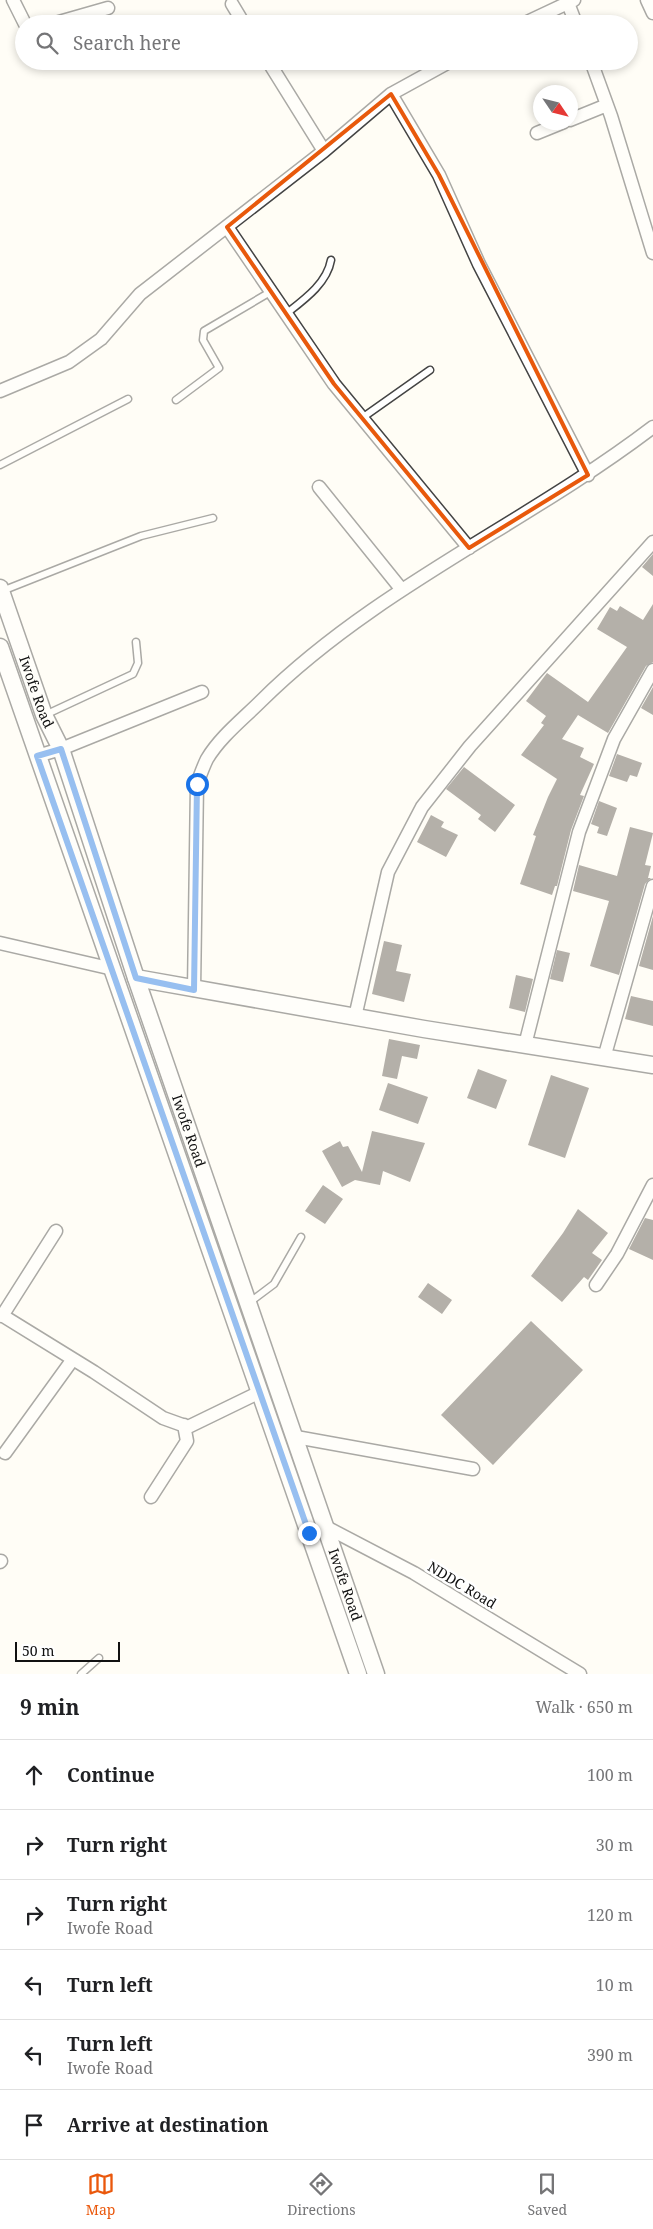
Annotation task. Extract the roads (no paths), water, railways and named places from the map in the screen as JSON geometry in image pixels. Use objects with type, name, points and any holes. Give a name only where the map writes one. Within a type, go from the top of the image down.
[{"type":"street","points":[[13,0],[20,15]]},
{"type":"street","points":[[647,0],[653,13]]},
{"type":"street","points":[[543,15],[571,2],[574,15]]},
{"type":"street","points":[[232,4],[239,15]]},
{"type":"street","points":[[84,15],[108,8]]},
{"type":"street","points":[[274,70],[324,151]]},
{"type":"street","points":[[0,391],[69,362],[102,339],[140,294],[324,151],[391,94],[435,70]]},
{"type":"street","points":[[594,70],[608,105],[653,253]]},
{"type":"street","points":[[391,94],[439,175],[479,264],[588,475]]},
{"type":"street","points":[[578,117],[608,105]]},
{"type":"street","points":[[537,133],[544,130]]},
{"type":"street","points":[[227,227],[334,384],[469,548]]},
{"type":"street","points":[[194,990],[197,784],[207,759],[232,729],[291,671],[340,631],[402,590],[588,475],[653,427]]},
{"type":"street","points":[[319,487],[402,590]]},
{"type":"street","points":[[355,1017],[388,872],[422,807],[470,746],[653,542]]},
{"type":"street","name":"Iwofe Road","points":[[1,589],[44,715],[61,749],[136,978],[296,1437],[376,1674]]},
{"type":"street","name":"Iwofe Road","points":[[0,647],[355,1673]]},
{"type":"street","points":[[525,1045],[580,832],[614,739],[653,670]]},
{"type":"street","points":[[37,756],[61,749],[202,692]]},
{"type":"street","points":[[604,1058],[653,886]]},
{"type":"street","points":[[0,943],[113,969]]},
{"type":"street","points":[[136,978],[194,990],[653,1066]]},
{"type":"street","points":[[596,1285],[617,1254],[653,1185]]},
{"type":"street","points":[[56,1231],[1,1315],[73,1359],[163,1418],[188,1427],[258,1393]]},
{"type":"street","points":[[5,1453],[73,1359]]},
{"type":"street","points":[[151,1497],[187,1441],[184,1425]]},
{"type":"street","points":[[296,1437],[473,1469]]},
{"type":"street","name":"NDDC Road","points":[[326,1527],[414,1573],[580,1674]]},
{"type":"lane","points":[[287,313],[323,281],[330,269],[331,260]]},
{"type":"lane","points":[[176,400],[219,368],[203,340],[204,331],[272,291]]},
{"type":"lane","points":[[362,418],[430,370]]},
{"type":"lane","points":[[0,465],[128,399]]},
{"type":"lane","points":[[1,589],[141,536],[213,518]]},
{"type":"lane","points":[[44,715],[133,674],[138,663],[136,642]]},
{"type":"lane","points":[[248,1303],[274,1284],[301,1237]]},
{"type":"lane","points":[[81,1674],[99,1658]]}]
